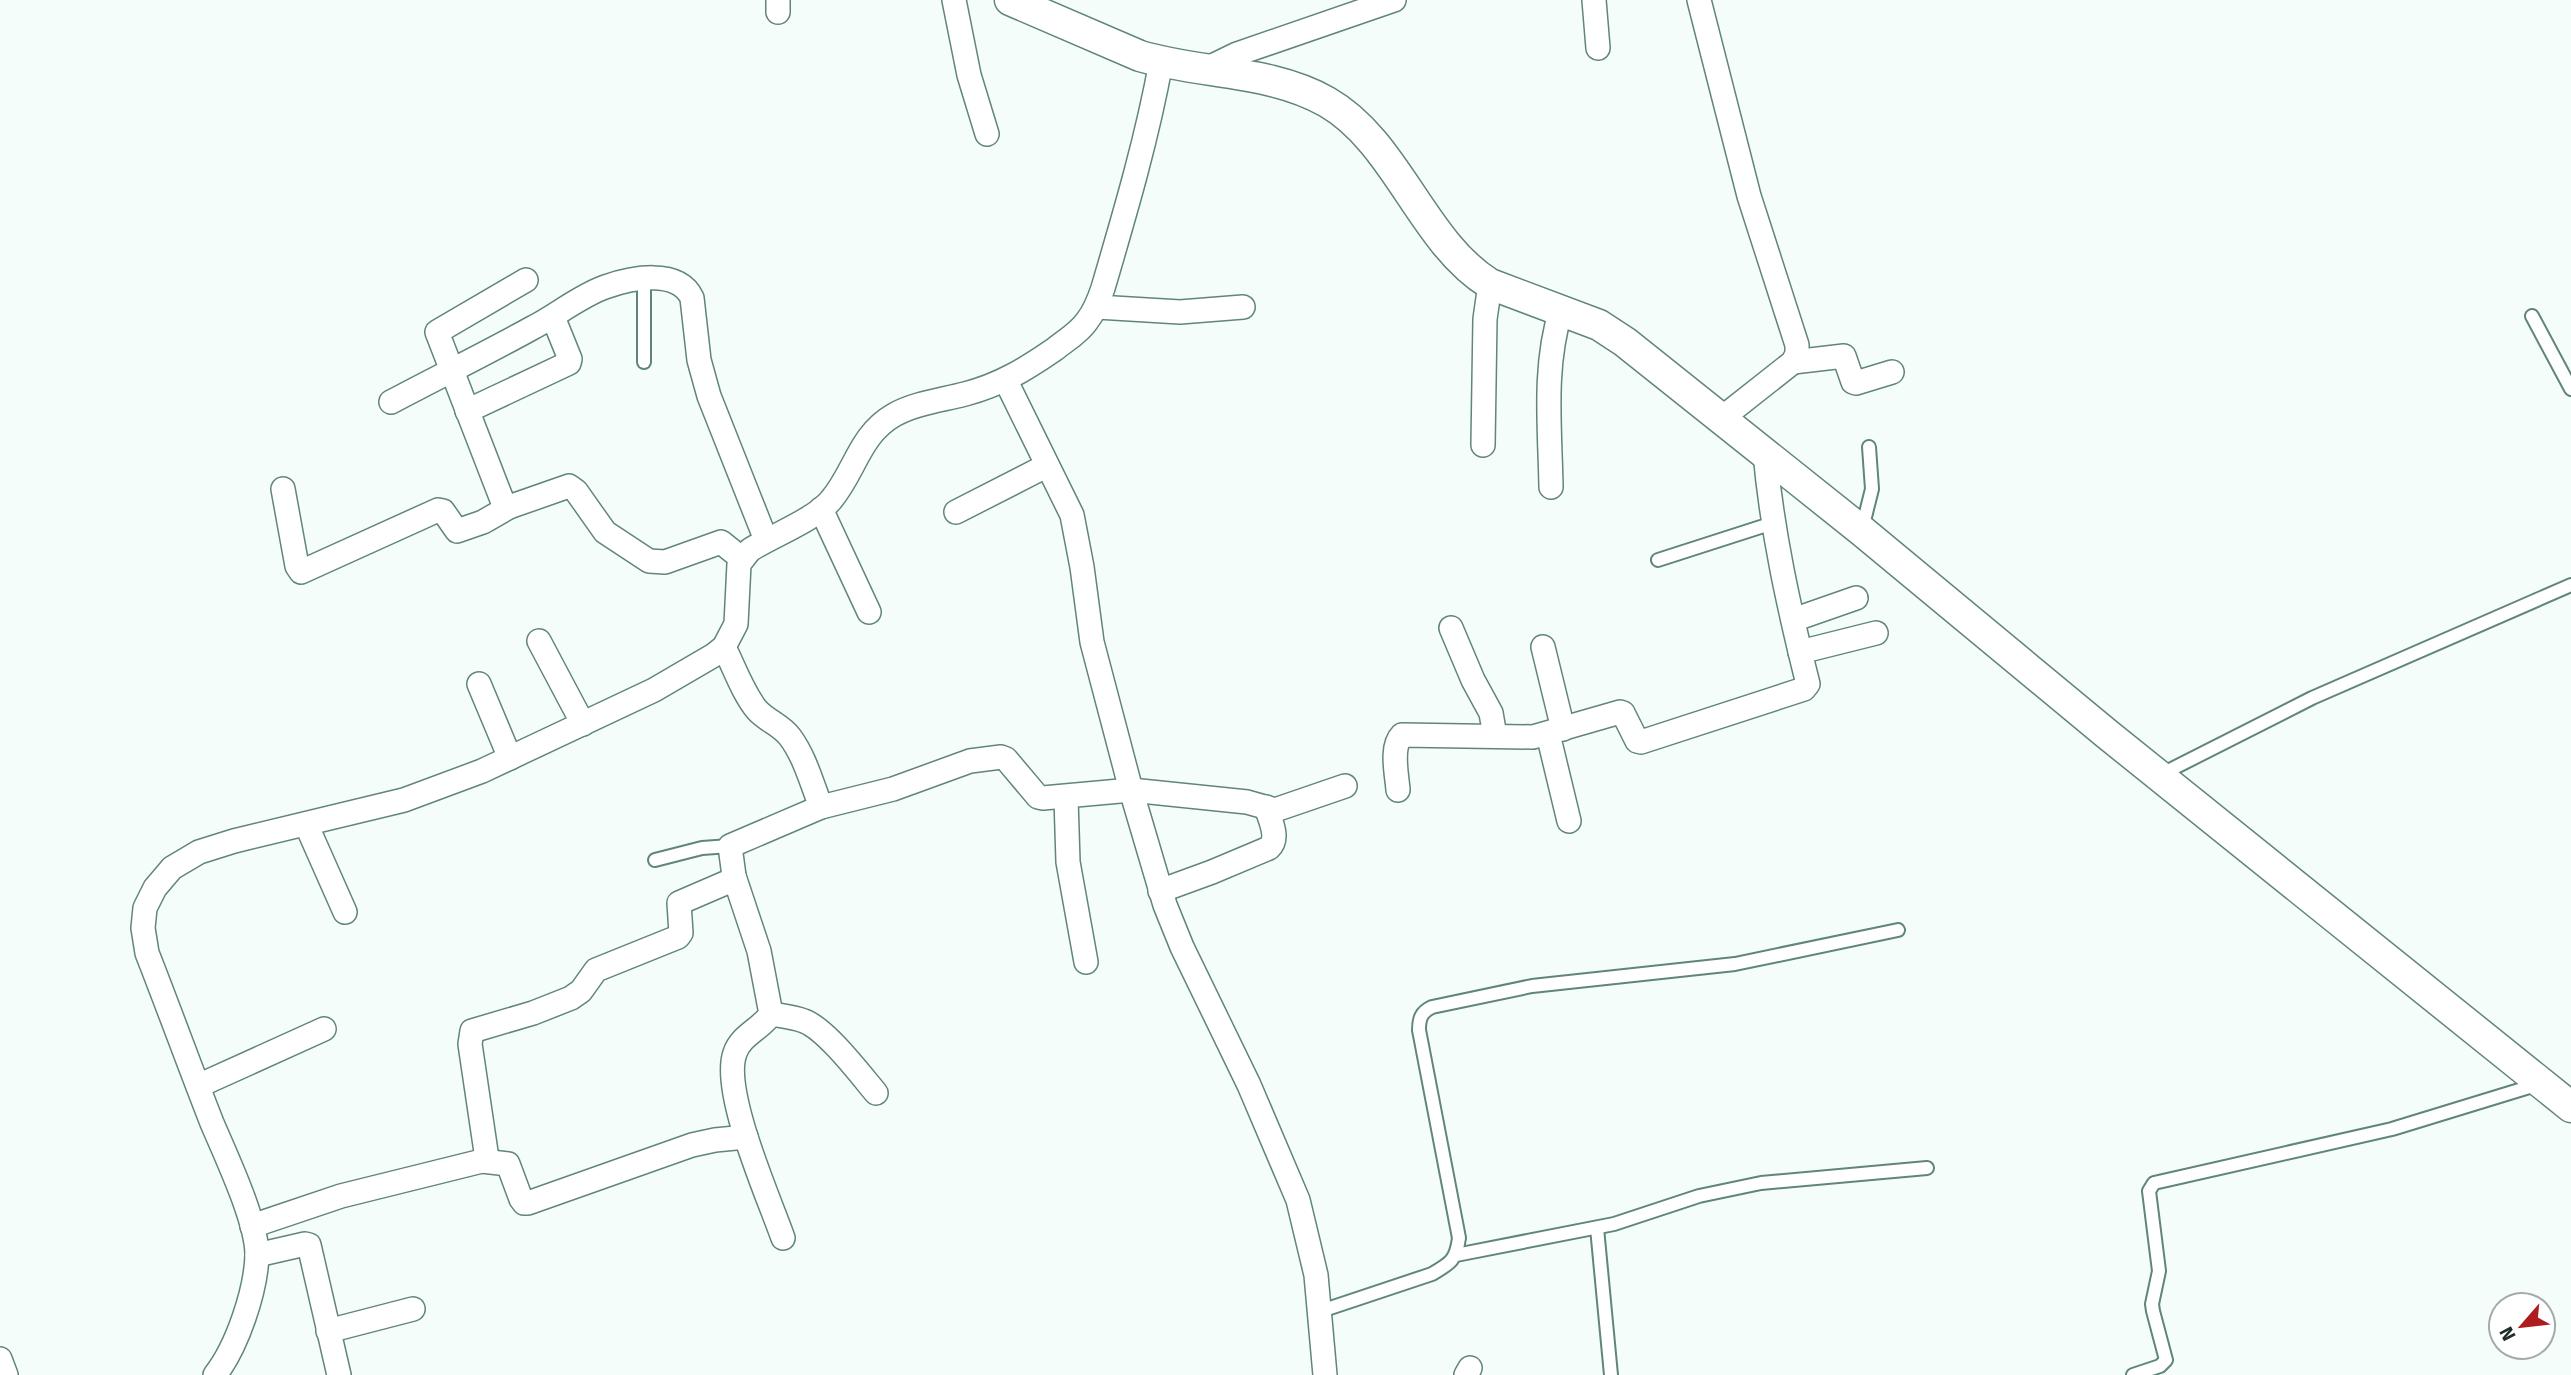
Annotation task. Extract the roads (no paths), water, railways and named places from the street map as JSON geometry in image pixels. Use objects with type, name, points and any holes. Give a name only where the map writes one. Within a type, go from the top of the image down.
[{"type":"street","points":[[954,0],[969,75],[988,134]]},
{"type":"street","points":[[1010,0],[1053,10],[1140,57],[1241,75],[1305,91],[1348,117],[1371,141],[1457,256],[1476,275],[1490,284],[1599,325],[1625,342],[1862,531],[2539,1084],[2571,1107]]},
{"type":"street","points":[[1204,70],[1237,54],[1361,6],[1394,0]]},
{"type":"street","points":[[1594,0],[1598,48]]},
{"type":"street","points":[[1699,0],[1749,196],[1797,345],[1793,362],[1722,418]]},
{"type":"street","points":[[215,1375],[232,1346],[246,1310],[257,1255],[251,1226],[147,953],[143,928],[145,908],[155,888],[172,868],[200,852],[404,800],[510,758],[654,690],[724,648],[736,624],[741,558],[765,540],[821,509],[838,490],[864,441],[893,416],[912,407],[1006,381],[1077,333],[1097,307],[1138,169],[1161,62]]},
{"type":"street","points":[[391,402],[605,287],[644,278],[675,281],[688,289],[692,298],[699,360],[709,396],[765,540]]},
{"type":"street","points":[[509,507],[502,502],[437,335],[439,328],[526,281]]},
{"type":"street","points":[[1483,445],[1485,319],[1490,284]]},
{"type":"street","points":[[1097,307],[1180,312],[1243,307]]},
{"type":"street","points":[[1550,487],[1550,362],[1553,336],[1561,310]]},
{"type":"street","points":[[467,411],[569,363],[570,359],[553,317]]},
{"type":"street","points":[[1793,362],[1844,356],[1853,382],[1856,383],[1892,372]]},
{"type":"street","points":[[1006,381],[1072,515],[1092,642],[1160,891],[1182,947],[1249,1085],[1298,1200],[1316,1275],[1325,1375]]},
{"type":"street","points":[[1398,790],[1395,747],[1402,735],[1533,737],[1620,712],[1624,714],[1637,741],[1641,742],[1798,691],[1808,684],[1773,523],[1765,453]]},
{"type":"street","points":[[956,512],[1046,466]]},
{"type":"street","points":[[283,489],[297,566],[302,572],[438,510],[443,511],[457,531],[483,522],[509,507],[569,486],[576,491],[604,532],[649,561],[665,562],[721,542],[741,558]]},
{"type":"street","points":[[821,509],[869,612]]},
{"type":"street","points":[[1793,620],[1856,598]]},
{"type":"street","points":[[1451,628],[1473,680],[1491,713],[1495,736]]},
{"type":"street","points":[[1800,652],[1876,633]]},
{"type":"street","points":[[539,641],[583,724]]},
{"type":"street","points":[[1543,647],[1569,821]]},
{"type":"street","points":[[724,648],[753,704],[760,713],[783,728],[792,739],[821,807]]},
{"type":"street","points":[[479,684],[510,758]]},
{"type":"street","points":[[783,1238],[746,1137],[736,1096],[732,1062],[735,1050],[743,1039],[766,1022],[771,1014],[759,951],[734,876],[730,846],[821,807],[900,786],[970,761],[1001,757],[1006,759],[1038,797],[1066,798],[1131,790],[1247,802],[1275,810],[1345,786]]},
{"type":"street","points":[[1066,798],[1068,862],[1086,962]]},
{"type":"street","points":[[1160,891],[1269,848],[1275,838],[1266,807]]},
{"type":"street","points":[[306,824],[345,912]]},
{"type":"street","points":[[482,1161],[486,1152],[470,1044],[472,1031],[570,998],[580,991],[596,970],[678,937],[681,933],[679,903],[730,881],[734,876]]},
{"type":"street","points":[[771,1014],[812,1025],[876,1093]]},
{"type":"street","points":[[198,1086],[324,1029]]},
{"type":"street","points":[[251,1226],[341,1196],[482,1161],[508,1164],[521,1199],[528,1203],[692,1146],[715,1140],[746,1137]]},
{"type":"street","points":[[257,1255],[309,1245],[338,1375]]},
{"type":"street","points":[[328,1331],[413,1309]]},
{"type":"street","points":[[0,1359],[6,1375]]},
{"type":"lane","points":[[644,278],[644,362]]},
{"type":"lane","points":[[2532,316],[2571,389]]},
{"type":"lane","points":[[1862,531],[1872,489],[1869,447]]},
{"type":"lane","points":[[1658,560],[1773,523]]},
{"type":"lane","points":[[2160,775],[2312,698],[2571,585]]},
{"type":"lane","points":[[655,860],[702,848],[730,846]]},
{"type":"lane","points":[[1321,1311],[1432,1274],[1447,1265],[1456,1255],[1459,1238],[1419,1030],[1419,1021],[1424,1011],[1532,986],[1735,964],[1898,930]]},
{"type":"lane","points":[[2133,1375],[2160,1366],[2166,1360],[2153,1311],[2159,1271],[2149,1191],[2154,1183],[2392,1129],[2539,1084]]},
{"type":"lane","points":[[1456,1255],[1597,1228],[1699,1196],[1761,1183],[1927,1168]]},
{"type":"lane","points":[[1597,1228],[1611,1375]]}]
